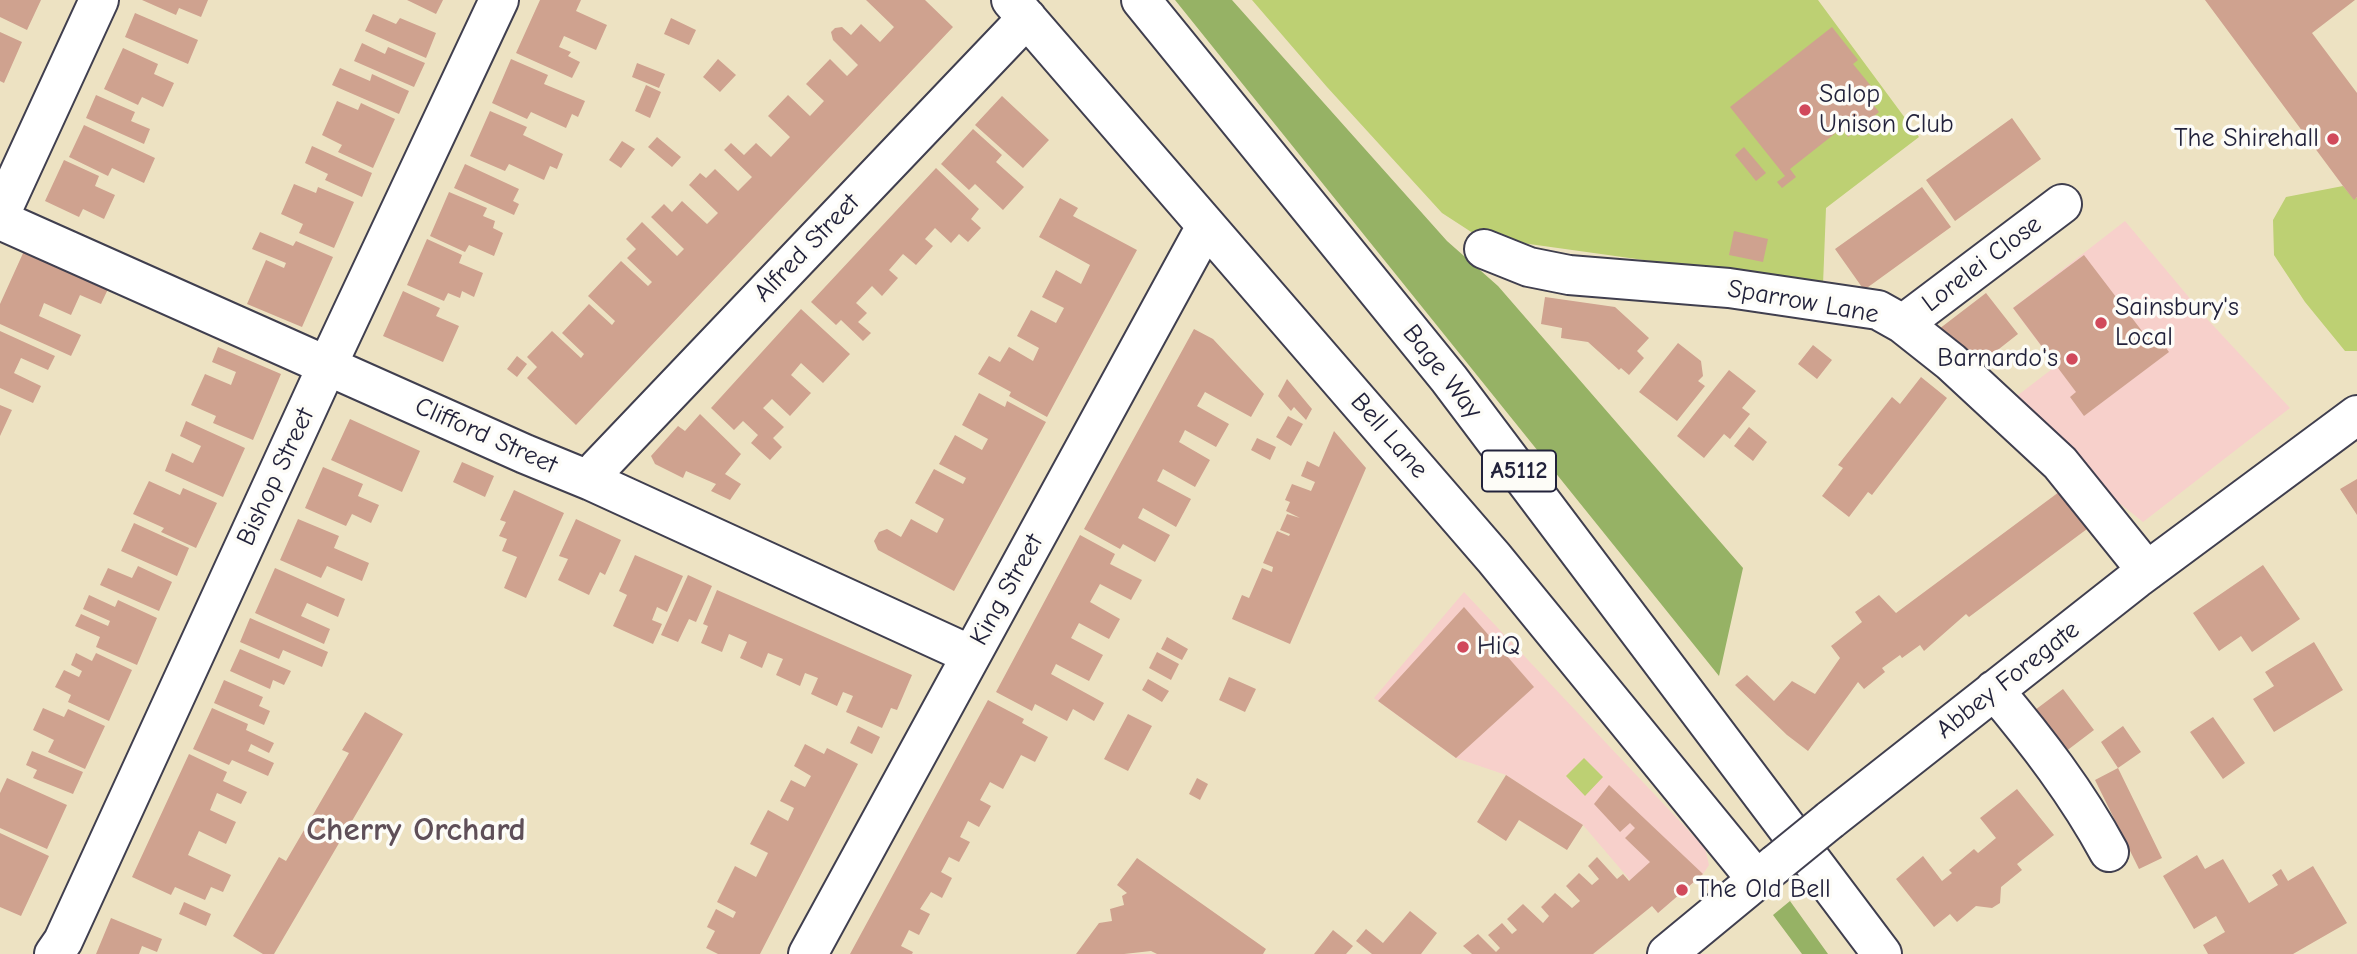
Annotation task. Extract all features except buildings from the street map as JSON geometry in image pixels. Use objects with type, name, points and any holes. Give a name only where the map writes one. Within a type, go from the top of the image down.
[{"type":"street","points":[[0,218],[99,0]]},
{"type":"street","name":"Bishop Street","points":[[54,954],[68,929],[499,0]]},
{"type":"street","name":"Bage Way","points":[[1142,0],[1449,379],[1882,954]]},
{"type":"street","name":"Bell Lane","points":[[1019,9],[1767,872]]},
{"type":"street","name":"Alfred Street","points":[[591,481],[598,468],[1019,9]]},
{"type":"street","name":"Lorelei Close","points":[[1902,324],[2062,204]]},
{"type":"street","name":"Clifford Street","points":[[0,218],[327,366],[591,481],[971,655]]},
{"type":"street","name":"King Street","points":[[808,954],[1206,226]]},
{"type":"street","name":"Sparrow Lane","points":[[1484,249],[1529,267],[1569,275],[1729,288],[1878,310],[1902,324],[1951,362],[2060,463],[2147,571]]},
{"type":"street","name":"Abbey Foregate","points":[[1667,954],[1994,690],[2147,571],[2357,415]]},
{"type":"street","points":[[1994,690],[2084,807],[2109,852]]},
{"type":"shaded area","points":[[2125,221],[2208,320],[2290,408],[2143,522],[2067,461],[2009,402],[2056,366],[2013,308]]},
{"type":"shaded area","points":[[1464,592],[1705,848],[1709,865],[1703,874],[1658,913],[1583,825],[1506,775],[1456,758],[1374,698]]},
{"type":"green space","points":[[1175,0],[1232,0],[1447,241],[1498,286],[1743,568],[1719,676]]},
{"type":"green space","points":[[1252,0],[1818,0],[1919,137],[1826,208],[1823,285],[1479,237],[1442,213]]},
{"type":"green space","points":[[2343,186],[2354,199],[2357,197],[2357,351],[2345,351],[2305,302],[2274,255],[2273,220],[2286,197]]},
{"type":"green space","points":[[1584,758],[1603,777],[1585,796],[1566,776]]},
{"type":"green space","points":[[1790,901],[1828,954],[1802,954],[1773,915]]},
{"type":"place","name":"Salop Unison Club","points":[[1805,110]]},
{"type":"place","name":"The Shirehall","points":[[2333,139]]},
{"type":"place","name":"Sainsbury's Local","points":[[2101,323]]},
{"type":"place","name":"Barnardo's","points":[[2072,359]]},
{"type":"place","name":"HiQ","points":[[1463,647]]},
{"type":"place","name":"The Old Bell","points":[[1682,890]]},
{"type":"district","name":"Cherry Orchard","points":[[416,831]]}]
